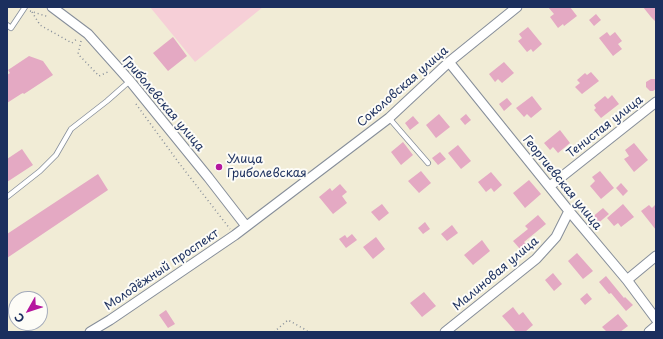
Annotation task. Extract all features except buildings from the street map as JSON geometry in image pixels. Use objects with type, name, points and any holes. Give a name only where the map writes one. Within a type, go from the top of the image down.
[{"type":"street","name":"Гриболевская улица","points":[[52,7],[88,34],[130,81],[246,226]]},
{"type":"street","name":"Соколовская улица","points":[[246,226],[389,118],[449,62],[517,7]]},
{"type":"street","name":"Георгиевская улица","points":[[449,62],[656,319]]},
{"type":"street","name":"Тенистая улица","points":[[550,186],[656,102]]},
{"type":"street","name":"Малиновая улица","points":[[445,332],[536,259],[556,237],[570,211]]},
{"type":"street","name":"Молодёжный проспект","points":[[90,332],[110,320],[246,226]]},
{"type":"street","points":[[626,280],[656,256]]},
{"type":"street","points":[[649,332],[656,326]]},
{"type":"lane","points":[[7,25],[11,28],[25,8]]},
{"type":"lane","points":[[7,198],[40,171],[56,155],[71,129],[130,81]]},
{"type":"lane","points":[[389,118],[428,163]]},
{"type":"path","points":[[25,8],[50,17]]},
{"type":"path","points":[[31,11],[40,25],[72,43],[78,38],[85,44]]},
{"type":"path","points":[[81,41],[78,54],[99,76],[110,71]]},
{"type":"path","points":[[134,101],[179,163],[235,235]]},
{"type":"path","points":[[274,332],[288,320],[308,332]]},
{"type":"shaded area","points":[[150,7],[263,7],[195,62]]},
{"type":"place","name":"Улица Гриболевская","points":[[219,167]]}]
